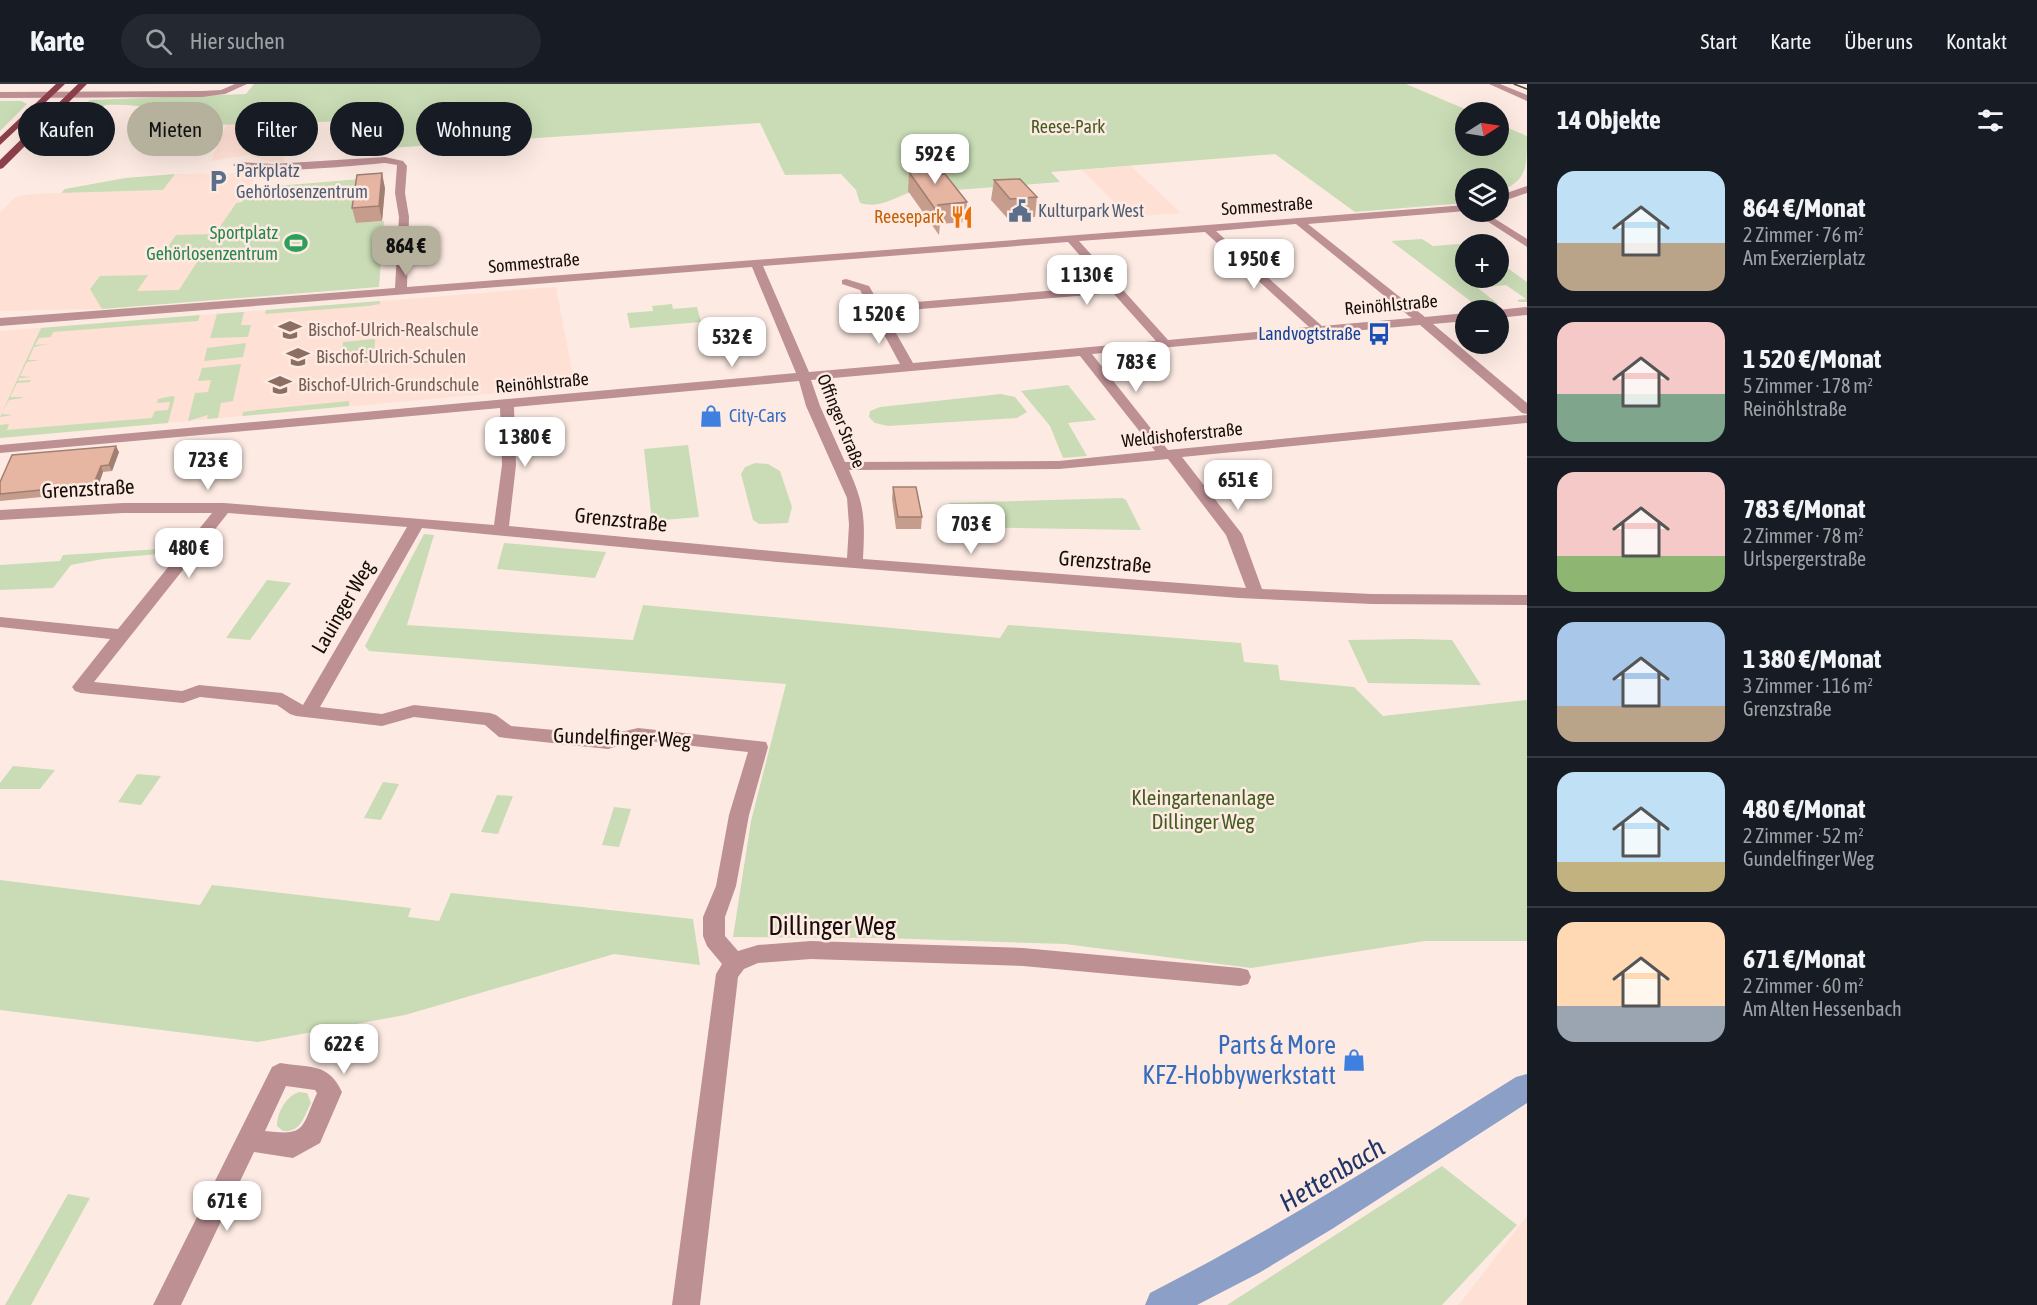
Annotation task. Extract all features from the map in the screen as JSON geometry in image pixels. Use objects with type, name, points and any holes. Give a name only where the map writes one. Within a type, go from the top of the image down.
[{"type":"main road","points":[[0,142],[61,84]]},
{"type":"main road","points":[[0,166],[83,84]]},
{"type":"street","points":[[0,95],[202,94],[230,90],[243,84]]},
{"type":"street","points":[[1493,84],[1527,98]]},
{"type":"street","points":[[238,165],[272,167],[385,160],[400,163],[402,166],[400,197],[404,213],[401,292]]},
{"type":"street","points":[[1509,196],[1527,189]]},
{"type":"street","name":"Sommestraße","points":[[0,322],[1455,209]]},
{"type":"street","points":[[1298,222],[1422,321],[1527,410]]},
{"type":"street","points":[[1493,222],[1527,244]]},
{"type":"street","name":"Reinöhlstraße","points":[[1207,228],[1319,330]]},
{"type":"street","points":[[1070,238],[1164,343]]},
{"type":"street","name":"Offinger Straße","points":[[756,264],[803,376],[813,406],[855,500],[857,525],[855,563]]},
{"type":"street","points":[[846,282],[865,288],[908,366]]},
{"type":"street","points":[[876,309],[1116,289]]},
{"type":"street","points":[[1509,313],[1527,311]]},
{"type":"street","name":"Reinöhlstraße","points":[[0,448],[1455,318]]},
{"type":"street","points":[[1082,350],[1234,534],[1256,594]]},
{"type":"street","points":[[501,530],[509,465],[507,404]]},
{"type":"street","name":"Weldishoferstraße","points":[[839,466],[1059,465],[1527,419]]},
{"type":"street","name":"Grenzstraße","points":[[0,515],[123,508],[224,508],[415,525],[501,530],[855,563],[1256,594],[1372,599],[1527,600]]},
{"type":"street","name":"Gundelfinger Weg","points":[[224,508],[81,687],[183,697],[199,691],[282,699],[296,710],[382,720],[414,711],[490,719],[506,732],[608,742],[638,734],[759,747],[739,815],[726,886],[714,917],[714,936],[718,946],[736,963]]},
{"type":"street","name":"Lauinger Weg","points":[[308,711],[415,525]]},
{"type":"street","points":[[0,622],[123,635]]},
{"type":"street","name":"Dillinger Weg","points":[[736,963],[758,954],[821,950],[1023,957],[1240,978]]},
{"type":"street","points":[[686,1305],[727,974],[736,963]]},
{"type":"street","points":[[167,1305],[248,1140]]},
{"type":"shaded area","points":[[227,124],[235,124],[235,156],[242,156],[211,161],[213,156],[223,156],[223,133]]},
{"type":"shaded area","points":[[251,156],[285,156],[283,162],[272,162]]},
{"type":"shaded area","points":[[1131,166],[1181,213],[1129,217],[1082,170]]},
{"type":"shaded area","points":[[258,173],[241,202],[235,203],[174,303],[97,309],[0,311],[0,213],[15,197],[31,194],[163,190],[175,174]]},
{"type":"shaded area","name":"Bischof-Ulrich-Schulen","points":[[556,287],[575,386],[0,438],[0,331]]},
{"type":"shaded area","points":[[1527,1216],[1527,1305],[1457,1305],[1461,1302]]},
{"type":"green space","name":"Reese-Park","points":[[254,84],[1406,84],[1455,105],[1455,156],[1509,156],[1509,128],[1527,136],[1527,157],[1524,172],[1509,187],[1509,168],[1455,168],[1455,204],[1355,212],[1275,154],[1051,172],[1060,182],[921,191],[907,193],[872,205],[860,203],[856,190],[841,174],[785,175],[760,123],[532,138],[532,102],[416,102],[416,146],[404,147],[404,102],[330,102],[330,122],[318,122],[318,102],[235,102],[235,124],[223,125],[223,102],[127,102],[127,106],[115,105],[115,102],[88,102],[90,100],[246,94]]},
{"type":"green space","points":[[0,101],[23,102],[18,102],[18,113],[0,131]]},
{"type":"green space","points":[[175,174],[163,190],[61,193],[65,189],[125,178]]},
{"type":"green space","name":"Sportplatz Gehörlosenzentrum","points":[[361,179],[356,223],[384,221],[379,287],[102,309],[90,289],[100,276],[148,275],[137,291],[179,290],[203,253],[163,254],[176,235],[215,234],[236,203],[242,202],[251,188]]},
{"type":"green space","points":[[1422,239],[1433,246],[1455,244],[1455,288],[1478,288],[1493,300],[1469,300],[1391,241]]},
{"type":"green space","points":[[1509,269],[1527,282],[1527,302],[1517,300],[1526,299],[1509,287]]},
{"type":"green space","points":[[380,301],[380,304],[368,306],[265,314],[266,310]]},
{"type":"green space","points":[[672,304],[673,309],[697,307],[701,322],[630,328],[627,313],[653,311],[652,306]]},
{"type":"green space","points":[[244,312],[241,325],[251,325],[248,337],[210,338],[217,314]]},
{"type":"green space","points":[[200,315],[198,321],[53,332],[51,337],[39,338],[35,345],[48,344],[34,347],[28,360],[40,360],[27,362],[20,376],[32,377],[19,378],[18,381],[31,380],[17,383],[10,397],[23,397],[9,400],[3,411],[41,328]]},
{"type":"green space","points":[[375,339],[374,362],[341,365],[343,342]]},
{"type":"green space","points":[[246,343],[243,357],[204,361],[207,348]]},
{"type":"green space","points":[[241,364],[233,401],[221,403],[218,418],[207,419],[208,415],[188,421],[195,393],[208,392],[211,380],[198,381],[202,368]]},
{"type":"green space","points":[[1068,385],[1096,420],[1068,423],[1087,456],[1063,458],[1050,426],[1021,391]]},
{"type":"green space","points":[[1001,394],[1015,397],[1027,412],[1017,418],[888,426],[875,423],[869,417],[870,411],[880,407]]},
{"type":"green space","points":[[175,397],[168,423],[0,438],[0,425],[9,424],[7,430],[152,418],[155,411],[168,410],[170,402],[157,403],[158,399]]},
{"type":"green space","points":[[349,401],[349,406],[242,416],[243,412],[257,410]]},
{"type":"green space","points":[[688,445],[699,517],[652,521],[644,449]]},
{"type":"green space","points":[[755,463],[768,464],[780,471],[792,507],[788,523],[759,524],[753,520],[741,474],[745,467]]},
{"type":"green space","points":[[1122,498],[1126,500],[1141,530],[957,527],[943,523],[937,515],[940,507],[951,503]]},
{"type":"green space","name":"Kleingartenanlage Dillinger Weg","points":[[424,534],[434,535],[407,625],[633,640],[643,605],[1000,638],[1008,625],[1241,643],[1244,662],[1278,665],[1280,680],[1354,687],[1383,716],[1527,700],[1527,941],[1425,941],[1251,968],[1065,944],[884,938],[733,937],[751,821],[786,684],[369,651],[365,646]]},
{"type":"green space","points":[[504,543],[606,552],[595,578],[497,569]]},
{"type":"green space","points":[[161,549],[158,554],[103,559],[71,565],[53,588],[0,590],[0,565],[60,561],[63,555]]},
{"type":"green space","points":[[267,580],[291,583],[250,640],[226,638]]},
{"type":"green space","points":[[1348,640],[1452,640],[1481,685],[1368,683]]},
{"type":"green space","points":[[13,766],[55,770],[40,789],[0,789],[0,783]]},
{"type":"green space","points":[[137,774],[161,776],[141,805],[118,802]]},
{"type":"green space","points":[[383,782],[399,784],[381,820],[364,818]]},
{"type":"green space","points":[[497,795],[513,796],[498,834],[481,832]]},
{"type":"green space","points":[[614,807],[631,809],[619,847],[602,845]]},
{"type":"green space","points":[[0,880],[200,905],[212,885],[411,908],[408,917],[439,921],[451,893],[693,919],[700,965],[614,954],[405,1015],[258,1042],[0,1010]]},
{"type":"green space","points":[[299,1092],[307,1093],[311,1103],[298,1126],[289,1131],[283,1131],[277,1126],[281,1111],[286,1101]]},
{"type":"green space","points":[[1442,1166],[1517,1225],[1442,1305],[1227,1305]]},
{"type":"green space","points":[[68,1194],[90,1198],[31,1305],[5,1305]]},
{"type":"building","points":[[913,158],[928,158],[932,175],[945,174],[967,202],[938,205],[940,216],[909,172]]},
{"type":"building","points":[[382,173],[379,206],[352,208],[357,175]]},
{"type":"building","points":[[1020,179],[1037,197],[1010,199],[994,180]]},
{"type":"building","points":[[116,446],[109,465],[101,466],[94,483],[0,494],[0,482],[12,455]]},
{"type":"building","points":[[893,487],[916,487],[922,517],[898,517]]},
{"type":"waterway","name":"Hettenbach","points":[[1162,1305],[1247,1261],[1320,1218],[1527,1087]]},
{"type":"tram line","points":[[1514,84],[1527,89]]},
{"type":"place","name":"Parkplatz Gehörlosenzentrum","points":[[218,181]]},
{"type":"place","name":"Kulturpark West","points":[[1020,211]]},
{"type":"place","name":"Reesepark","points":[[962,217]]},
{"type":"place","name":"Sportplatz Gehörlosenzentrum","points":[[296,243]]},
{"type":"place","name":"Bischof-Ulrich-Realschule","points":[[290,330]]},
{"type":"place","name":"Landvogtstraße","points":[[1379,334]]},
{"type":"place","name":"Bischof-Ulrich-Schulen","points":[[298,357]]},
{"type":"place","name":"Bischof-Ulrich-Grundschule","points":[[280,385]]},
{"type":"place","name":"City-Cars","points":[[711,416]]},
{"type":"place","name":"Parts & More KFZ-Hobbywerkstatt","points":[[1354,1060]]}]
